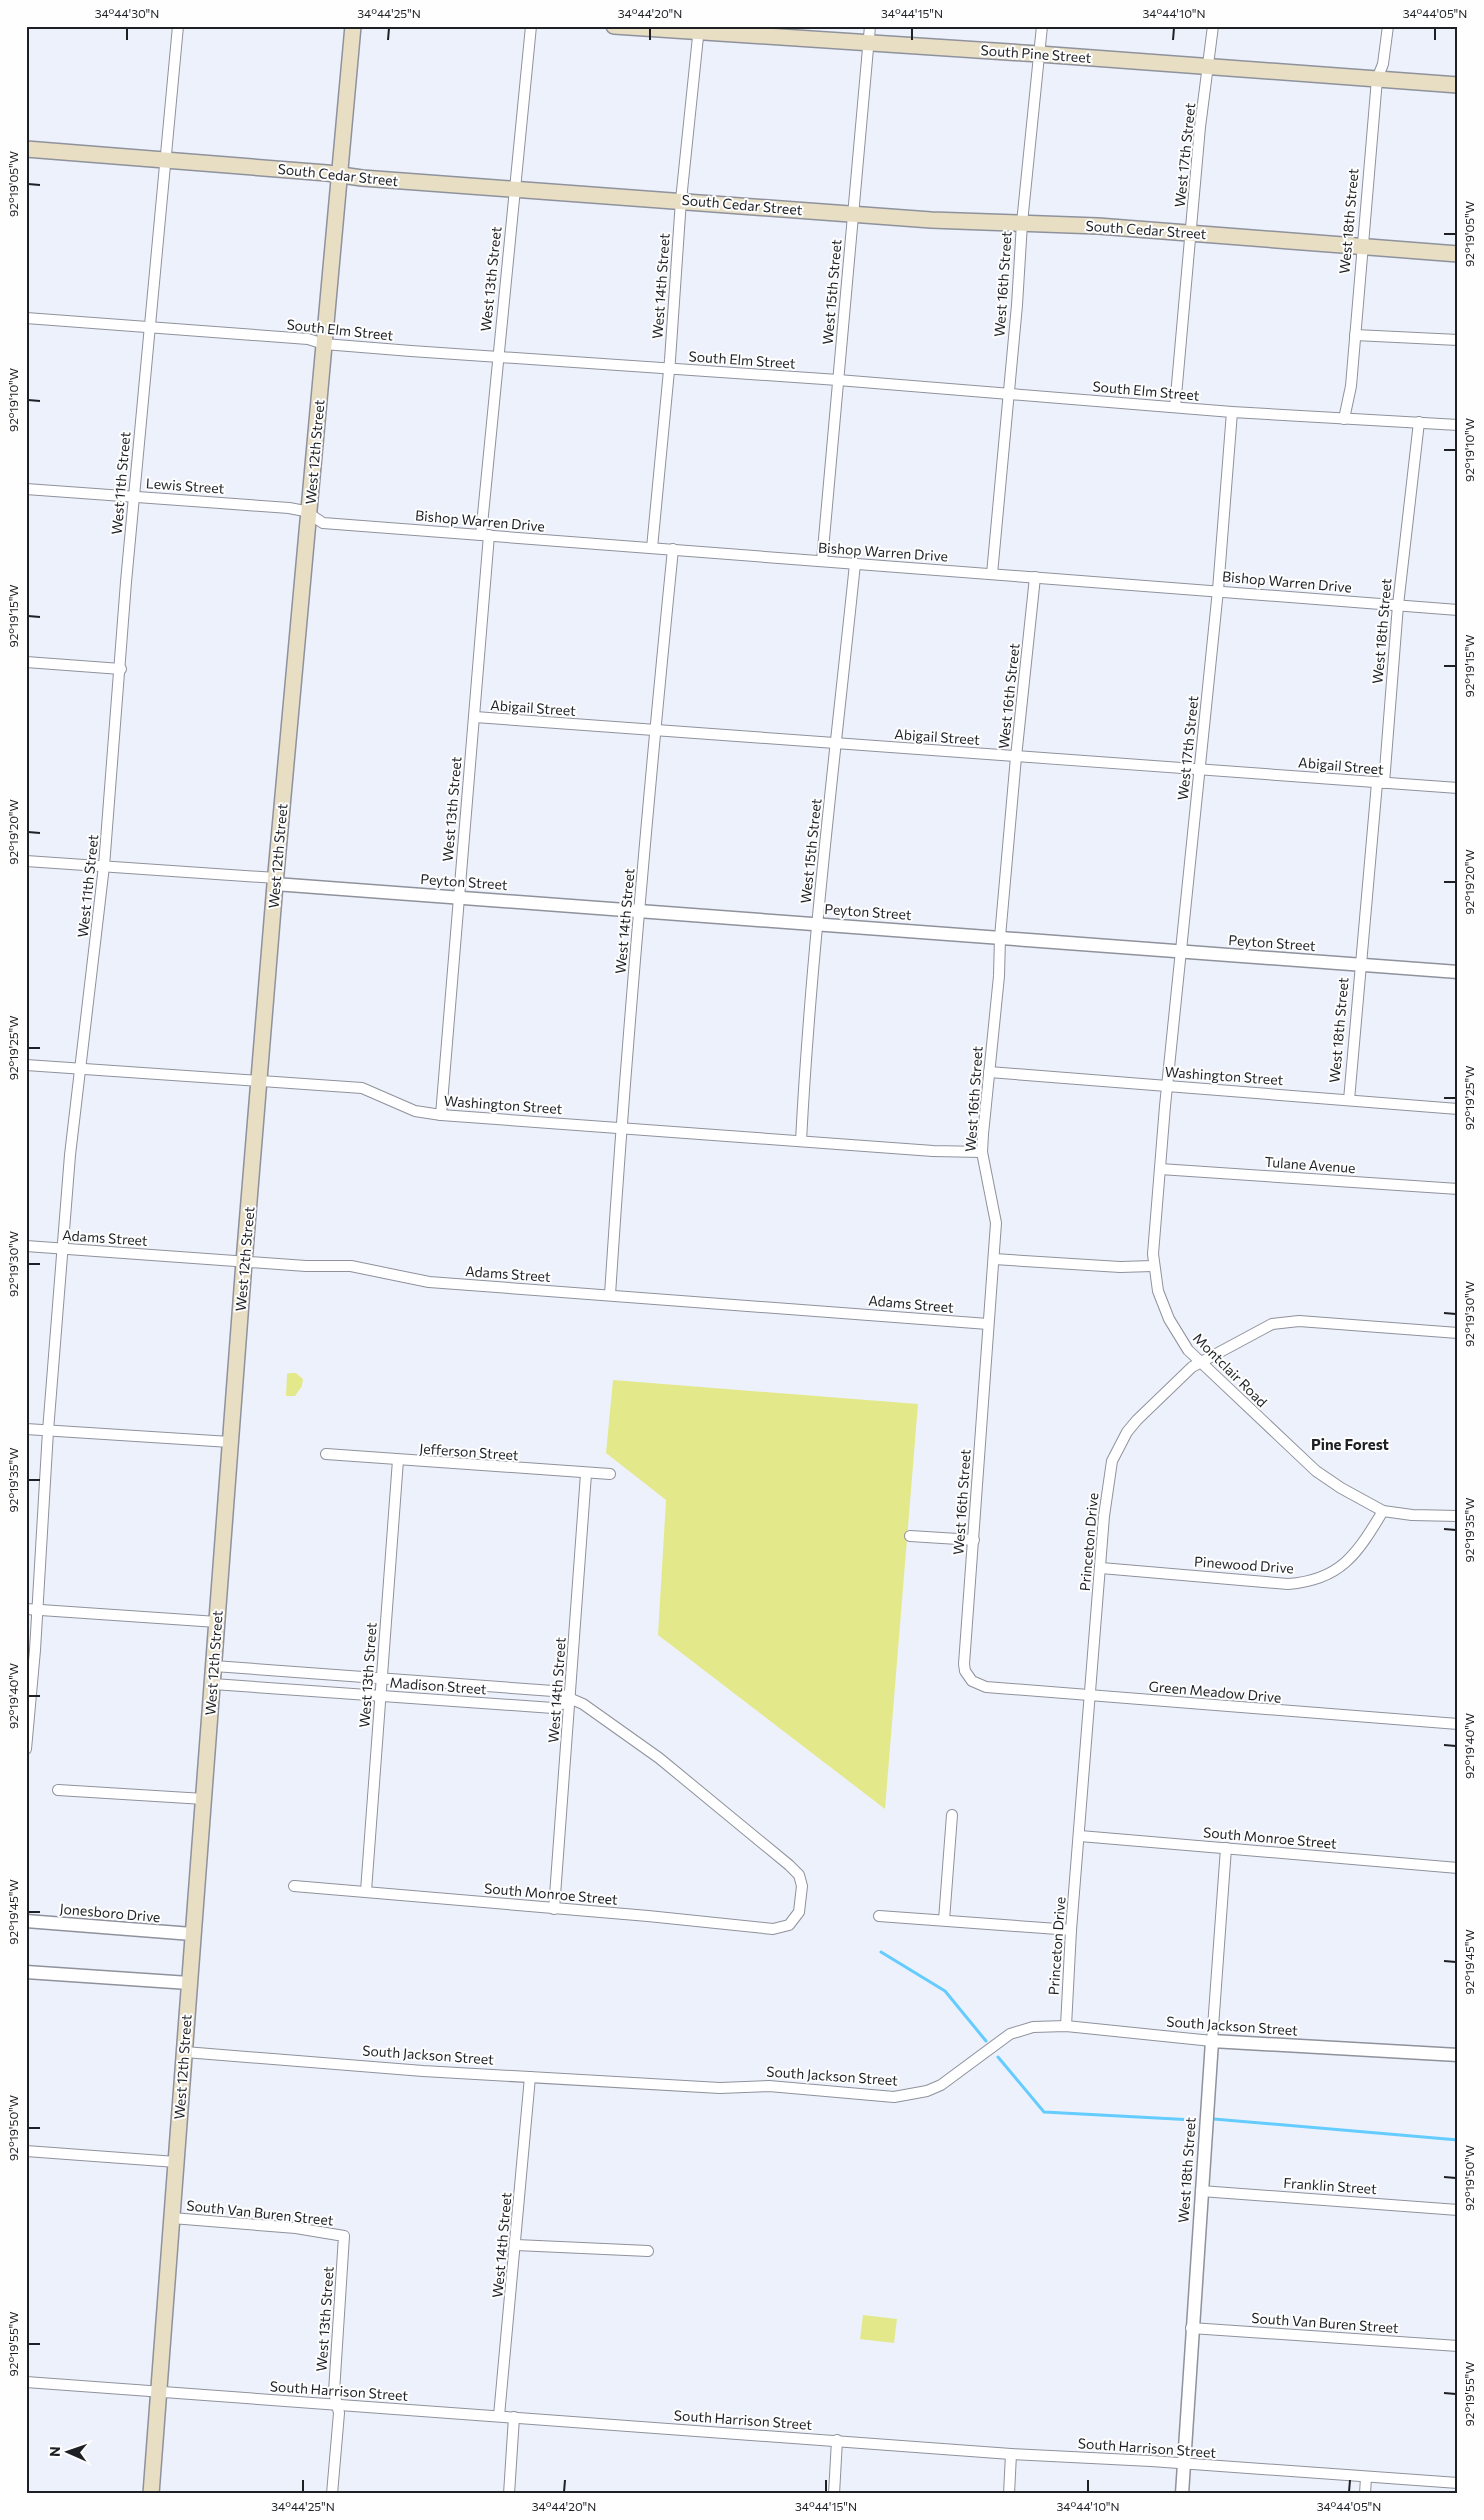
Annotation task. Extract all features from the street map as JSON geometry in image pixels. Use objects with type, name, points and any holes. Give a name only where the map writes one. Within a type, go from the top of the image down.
[{"type":"main road","name":"West 12th Street","points":[[151,2494],[244,1262],[276,881],[354,26]]},
{"type":"main road","name":"South Pine Street","points":[[614,26],[699,30],[1458,85]]},
{"type":"main road","name":"South Cedar Street","points":[[26,149],[340,174],[370,179],[854,214],[1191,233],[1458,254]]},
{"type":"street","name":"West 11th Street","points":[[26,1749],[32,1610],[70,1155],[82,1070],[104,866],[134,496],[178,26]]},
{"type":"street","name":"West 13th Street","points":[[440,1114],[475,717],[485,535],[498,357],[531,26]]},
{"type":"street","name":"West 15th Street","points":[[822,561],[870,26]]},
{"type":"street","name":"West 16th Street","points":[[992,574],[1022,223],[1042,26]]},
{"type":"street","name":"West 17th Street","points":[[1175,407],[1200,127],[1210,66],[1213,26]]},
{"type":"street","name":"West 18th Street","points":[[1344,419],[1351,386],[1377,79],[1384,64],[1388,26]]},
{"type":"street","name":"West 14th Street","points":[[652,548],[669,369],[681,200],[699,30]]},
{"type":"street","name":"South Elm Street","points":[[26,318],[308,339],[324,344],[838,380],[1232,412],[1458,425]]},
{"type":"street","points":[[1355,335],[1458,340]]},
{"type":"street","name":"West 17th Street","points":[[1168,1086],[1218,590],[1232,412]]},
{"type":"street","name":"West 18th Street","points":[[1349,1100],[1360,965],[1419,422]]},
{"type":"street","name":"Lewis Street","points":[[26,489],[289,508],[305,511],[310,515]]},
{"type":"street","name":"Bishop Warren Drive","points":[[310,515],[322,523],[1218,590],[1458,610]]},
{"type":"street","name":"West 14th Street","points":[[610,1295],[620,1128],[655,729],[673,549]]},
{"type":"street","name":"West 15th Street","points":[[800,1141],[818,923],[855,564]]},
{"type":"street","name":"West 16th Street","points":[[972,1681],[965,1671],[964,1664],[996,1223],[982,1152],[999,976],[1000,937],[1016,757],[1035,577]]},
{"type":"street","points":[[26,662],[121,669]]},
{"type":"street","name":"Abigail Street","points":[[475,717],[1458,788]]},
{"type":"street","name":"Peyton Street","points":[[26,861],[458,896],[1458,972]]},
{"type":"street","name":"Washington Street","points":[[26,1065],[362,1088],[415,1111],[440,1114],[800,1141],[982,1152]]},
{"type":"street","name":"Washington Street","points":[[989,1072],[1458,1108]]},
{"type":"street","name":"Montclair Road","points":[[1168,1086],[1153,1266],[1158,1291],[1169,1319],[1188,1350],[1316,1471],[1383,1511],[1412,1516],[1458,1516]]},
{"type":"street","name":"Tulane Avenue","points":[[1160,1169],[1458,1189]]},
{"type":"street","name":"Adams Street","points":[[26,1246],[244,1262],[337,1267],[351,1266],[429,1282],[988,1324]]},
{"type":"street","points":[[994,1259],[1120,1267],[1153,1266]]},
{"type":"street","name":"Princeton Drive","points":[[1066,2026],[1071,1930],[1109,1475],[1119,1446],[1137,1420],[1185,1373],[1201,1362],[1272,1324],[1282,1322],[1458,1333]]},
{"type":"street","points":[[26,1429],[230,1442]]},
{"type":"street","name":"Jefferson Street","points":[[326,1454],[586,1474],[610,1474]]},
{"type":"street","name":"West 13th Street","points":[[366,1892],[398,1460]]},
{"type":"street","name":"West 14th Street","points":[[554,1909],[586,1474]]},
{"type":"street","name":"Pinewood Drive","points":[[1101,1568],[1288,1584],[1308,1582],[1334,1572],[1347,1563],[1383,1511]]},
{"type":"street","points":[[910,1536],[974,1540]]},
{"type":"street","points":[[32,1610],[217,1622]]},
{"type":"street","name":"Madison Street","points":[[214,1666],[553,1691],[583,1704],[659,1758],[789,1865],[799,1875],[801,1880],[799,1912]]},
{"type":"street","name":"Green Meadow Drive","points":[[972,1681],[986,1687],[1458,1724]]},
{"type":"street","name":"Madison Street","points":[[213,1684],[553,1708],[570,1700]]},
{"type":"street","points":[[58,1790],[204,1799]]},
{"type":"street","points":[[944,1920],[952,1815]]},
{"type":"street","name":"South Monroe Street","points":[[1080,1836],[1458,1868]]},
{"type":"street","name":"West 18th Street","points":[[1182,2494],[1191,2328],[1226,1848]]},
{"type":"street","name":"South Monroe Street","points":[[294,1886],[648,1916],[773,1929],[789,1925],[799,1912]]},
{"type":"street","points":[[879,1916],[1071,1930]]},
{"type":"street","name":"Jonesboro Drive","points":[[26,1921],[192,1934]]},
{"type":"street","points":[[26,1972],[189,1983]]},
{"type":"street","name":"South Jackson Street","points":[[185,2052],[530,2077],[720,2088],[769,2086],[894,2097],[927,2091],[941,2085],[996,2044],[1022,2030],[1049,2026],[1066,2026],[1212,2041],[1458,2055]]},
{"type":"street","name":"West 14th Street","points":[[499,2416],[530,2077]]},
{"type":"street","points":[[26,2151],[176,2162]]},
{"type":"street","name":"Franklin Street","points":[[1201,2191],[1458,2210]]},
{"type":"street","name":"South Van Buren Street","points":[[172,2218],[296,2228],[344,2236]]},
{"type":"street","name":"West 13th Street","points":[[332,2494],[339,2413],[334,2392],[344,2236]]},
{"type":"street","points":[[516,2246],[648,2251]]},
{"type":"street","name":"South Van Buren Street","points":[[1191,2328],[1458,2346]]},
{"type":"street","name":"South Harrison Street","points":[[26,2382],[159,2390],[337,2405],[1011,2454],[1458,2483]]},
{"type":"street","points":[[509,2494],[514,2417]]},
{"type":"street","points":[[834,2494],[837,2440]]},
{"type":"street","points":[[1008,2494],[1011,2454]]},
{"type":"street","points":[[1365,2494],[1366,2477]]},
{"type":"green space","points":[[296,1373],[303,1379],[302,1386],[295,1396],[286,1396],[287,1374]]},
{"type":"green space","points":[[613,1380],[918,1404],[885,1809],[658,1635],[666,1500],[606,1453]]},
{"type":"green space","points":[[863,2315],[897,2319],[894,2343],[860,2339]]},
{"type":"waterway","points":[[881,1952],[945,1991],[986,2041]]},
{"type":"waterway","points":[[998,2057],[1044,2112],[1194,2120]]},
{"type":"waterway","points":[[1214,2119],[1458,2140]]},
{"type":"district","name":"Pine Forest","points":[[1350,1445]]}]
